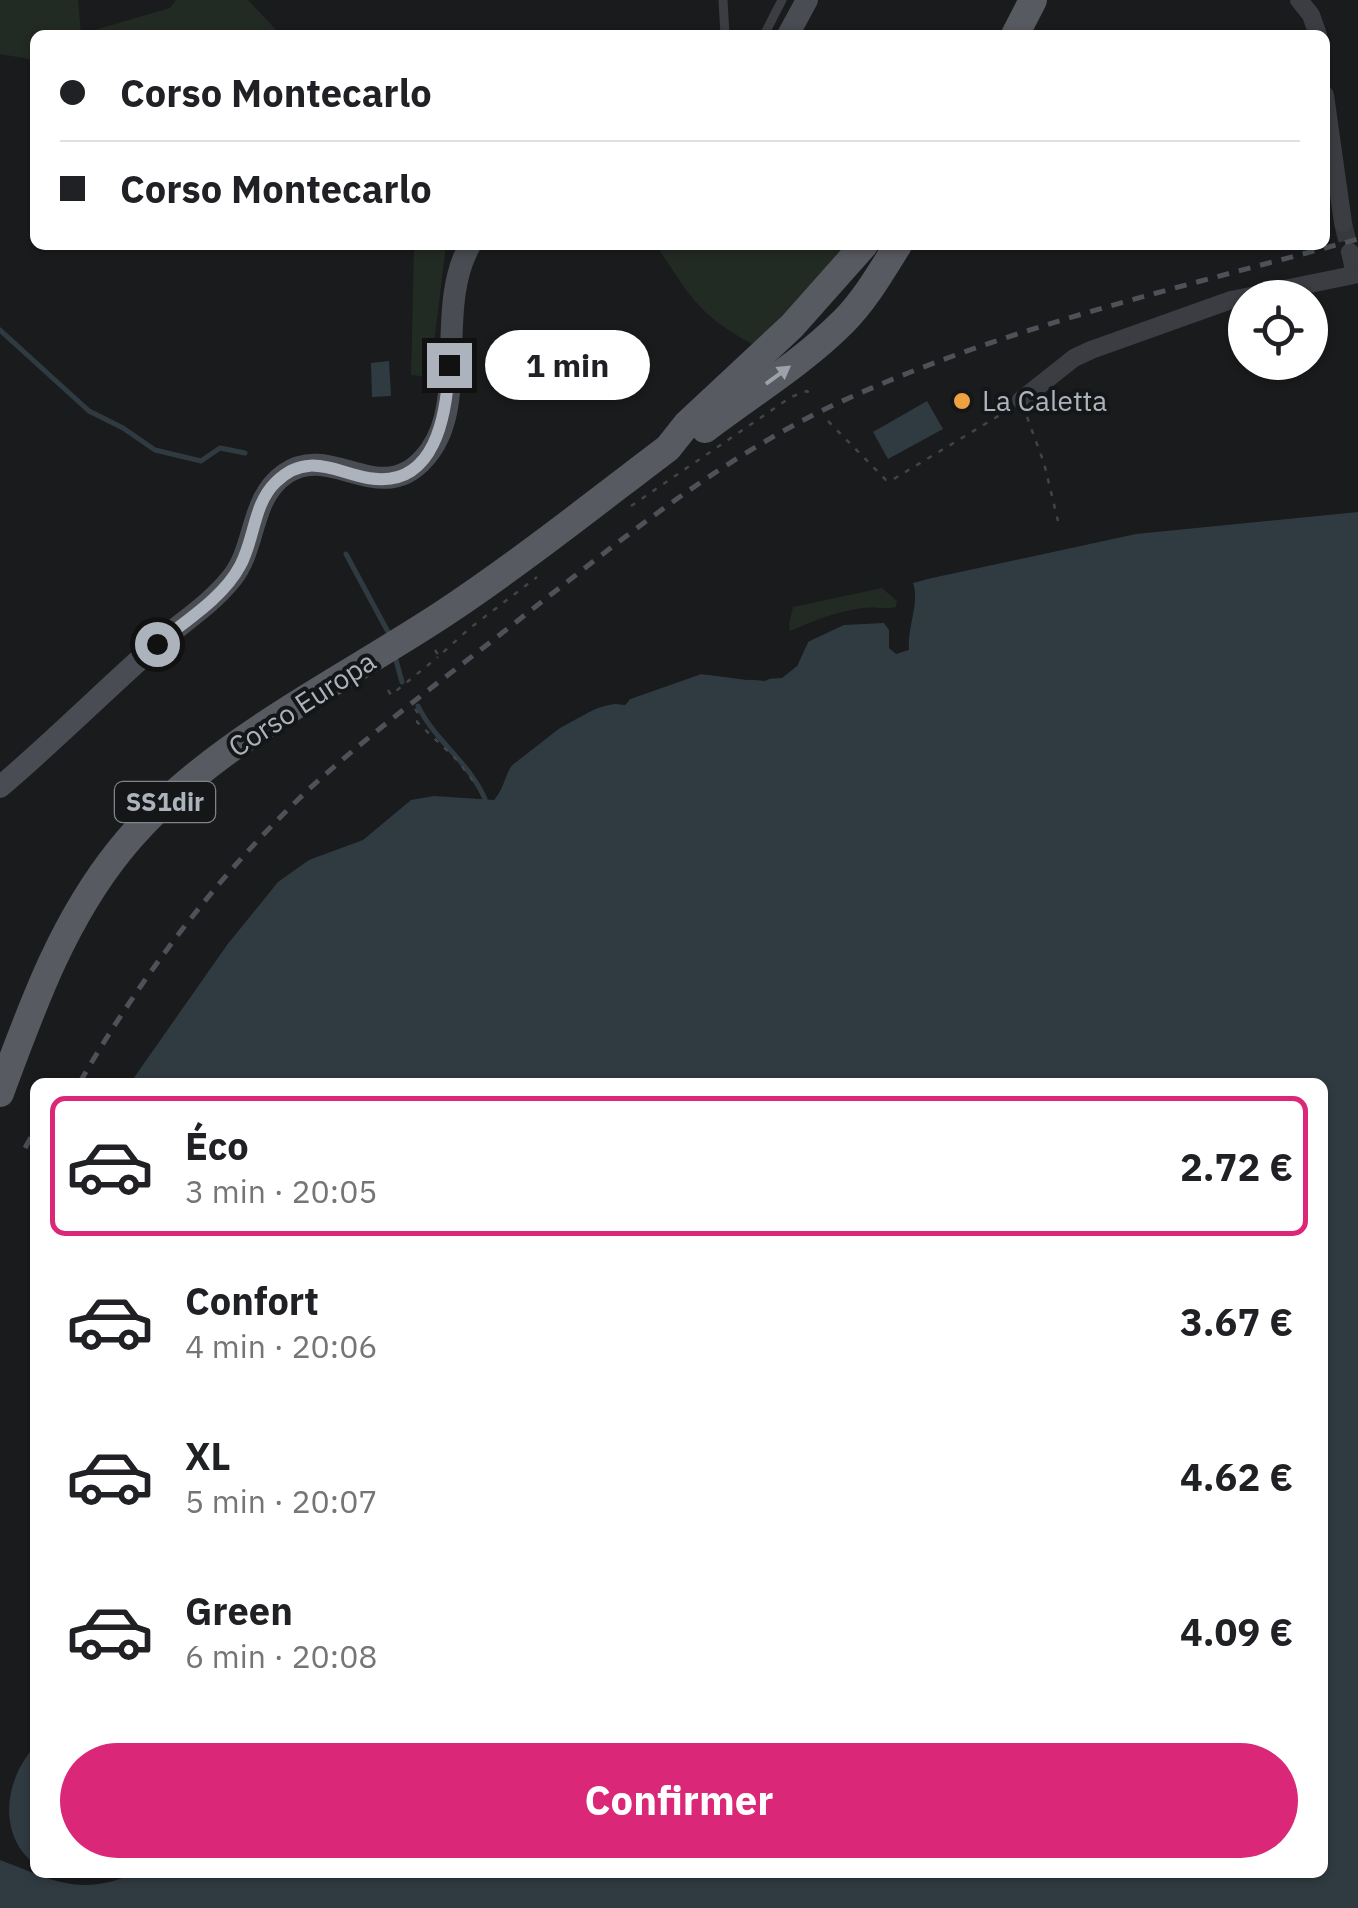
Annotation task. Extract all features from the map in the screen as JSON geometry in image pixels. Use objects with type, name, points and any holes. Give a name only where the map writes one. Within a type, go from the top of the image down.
[{"type":"main road","points":[[791,30],[807,0]]},
{"type":"main road","points":[[1018,30],[1033,0]]},
{"type":"main road","points":[[0,787],[66,732],[157,644],[230,581],[244,557],[266,495],[285,474],[301,466],[318,464],[365,477],[386,478],[413,468],[428,454],[444,415],[454,292],[468,250]]},
{"type":"main road","name":"Corso Europa","points":[[668,448],[687,424],[804,314],[860,250]]},
{"type":"main road","name":"Corso Europa","points":[[0,1093],[69,925],[122,847],[171,796],[247,739],[446,612],[668,448],[698,434],[826,338],[873,286],[895,250]]},
{"type":"main road","points":[[804,314],[806,334],[826,338]]},
{"type":"street","points":[[1299,0],[1316,30]]},
{"type":"street","points":[[1330,131],[1343,224]]},
{"type":"street","points":[[1022,400],[1091,350],[1231,300],[1356,274],[1350,252]]},
{"type":"lane","points":[[723,0],[725,30]]},
{"type":"lane","points":[[767,30],[782,0]]},
{"type":"path","points":[[633,505],[791,397],[806,391],[812,396]]},
{"type":"path","points":[[828,421],[886,480],[892,480],[1022,400],[1044,463],[1058,521]]},
{"type":"path","points":[[388,690],[391,695],[542,574]]},
{"type":"path","points":[[435,650],[439,656]]},
{"type":"path","points":[[415,709],[419,714],[417,722],[456,759],[478,787]]},
{"type":"shaded area","points":[[0,0],[78,0],[81,30],[30,30],[30,59],[0,54]]},
{"type":"shaded area","points":[[176,0],[248,0],[276,30],[95,30],[170,8]]},
{"type":"shaded area","points":[[414,250],[445,250],[430,377],[411,375]]},
{"type":"shaded area","points":[[659,250],[848,250],[758,347],[709,316]]},
{"type":"shaded area","points":[[389,361],[391,396],[372,397],[371,363]]},
{"type":"shaded area","points":[[927,401],[943,429],[888,459],[873,432]]},
{"type":"shaded area","points":[[1358,512],[1358,1908],[0,1908],[0,1860],[30,1871],[30,1878],[83,1885],[122,1878],[1328,1878],[1328,1078],[134,1078],[227,945],[278,882],[309,860],[363,840],[411,800],[434,796],[494,800],[520,756],[582,714],[614,704],[625,705],[630,699],[701,674],[765,681],[797,666],[808,642],[844,625],[884,623],[889,630],[889,648],[896,654],[909,650],[913,583],[1136,534]]},
{"type":"shaded area","points":[[882,588],[897,601],[896,607],[844,611],[790,631],[793,607]]},
{"type":"shaded area","points":[[30,1753],[30,1859],[15,1840],[9,1810],[11,1793]]},
{"type":"pier","points":[[804,639],[808,642],[797,666],[782,678],[747,680],[701,674],[630,699],[625,705],[606,703],[560,728],[511,766],[512,758],[527,745],[604,699],[623,699],[701,669],[747,675],[780,673],[792,663]]},
{"type":"waterway","points":[[0,330],[89,411],[155,450],[201,461],[220,448],[245,453]]},
{"type":"waterway","points":[[346,554],[388,632]]},
{"type":"waterway","points":[[396,660],[402,682]]},
{"type":"waterway","points":[[418,706],[471,774],[485,799]]},
{"type":"tunnel","points":[[1343,223],[1350,252]]},
{"type":"railway","points":[[1330,247],[1358,239]]},
{"type":"railway","points":[[82,1078],[129,1003],[184,928],[243,856],[308,790],[389,721],[603,554],[716,472],[838,403],[964,352],[1094,310],[1317,250]]},
{"type":"railway","points":[[25,1148],[30,1139]]},
{"type":"place","name":"La Caletta","points":[[962,401]]},
{"type":"route","points":[[157,644],[230,581],[244,557],[266,495],[285,474],[306,464],[324,464],[379,479],[405,472],[422,461],[442,424],[449,365]]}]
